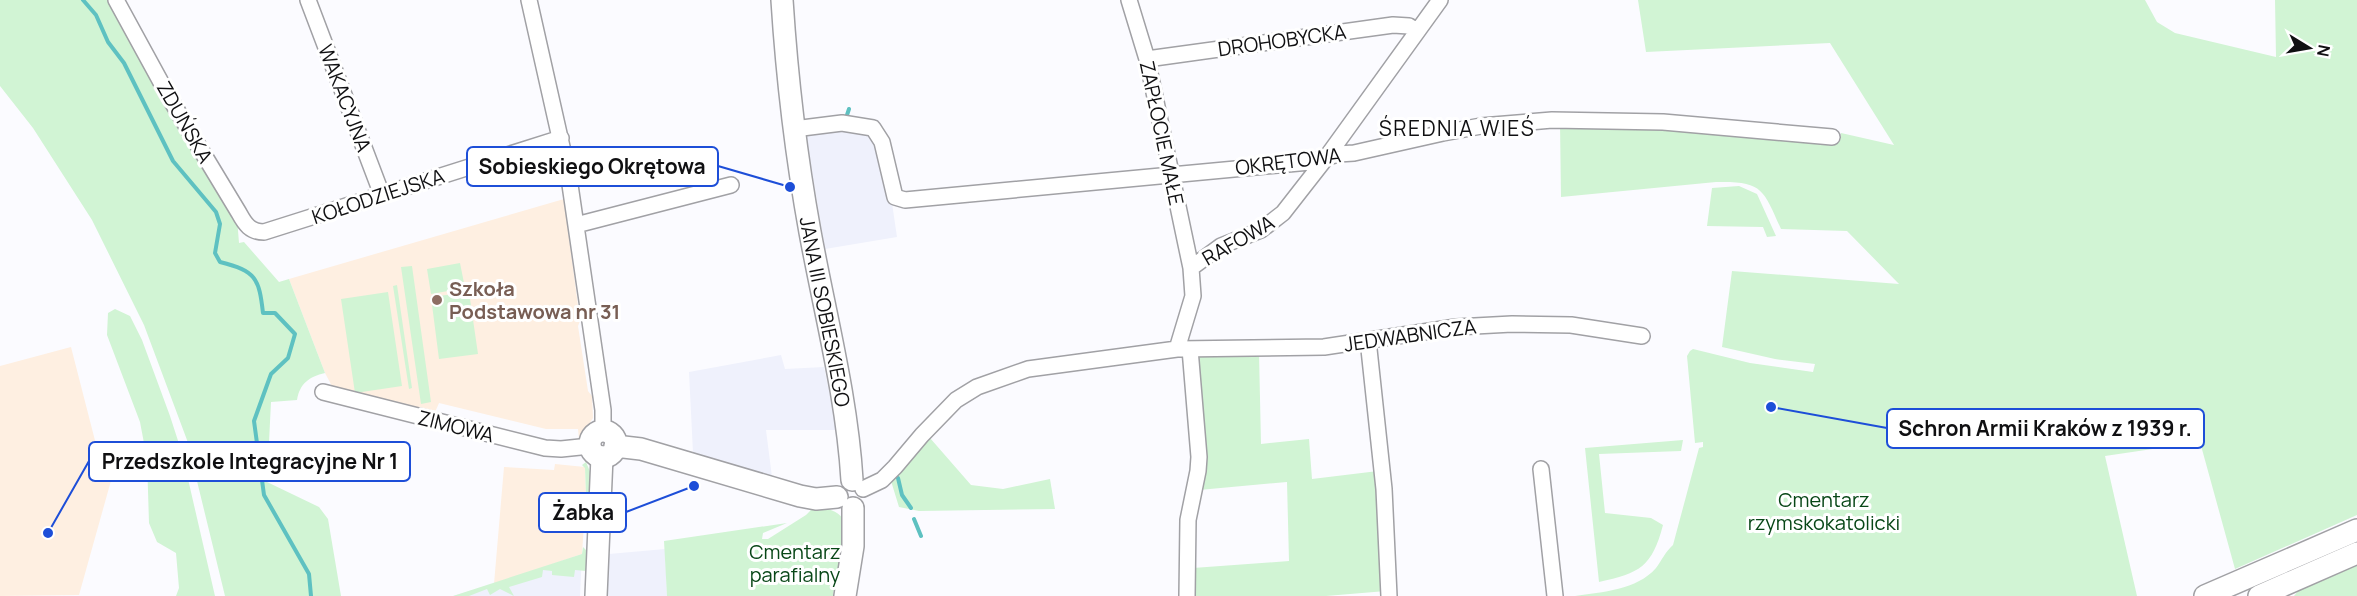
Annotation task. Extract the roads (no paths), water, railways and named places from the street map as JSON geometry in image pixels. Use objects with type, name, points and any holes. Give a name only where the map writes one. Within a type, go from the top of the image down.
[{"type":"street","name":"ZDUŃSKA","points":[[116,0],[169,97],[245,224],[251,230],[264,232]]},
{"type":"street","name":"WAKACYJNA","points":[[308,0],[382,195]]},
{"type":"street","points":[[529,0],[561,138],[603,410],[596,596]]},
{"type":"street","name":"JANA III SOBIESKIEGO","points":[[782,0],[794,129],[810,232],[857,485]]},
{"type":"street","name":"ZAPŁOCIE MAŁE","points":[[1130,0],[1147,59],[1191,268]]},
{"type":"street","name":"RAFOWA","points":[[1183,349],[1193,296],[1191,268],[1221,246],[1261,230],[1283,213],[1326,158],[1440,0]]},
{"type":"street","name":"DROHOBYCKA","points":[[1147,59],[1393,25],[1409,26],[1417,31]]},
{"type":"street","name":"OKRĘTOWA","points":[[794,129],[842,123],[873,128],[882,142],[895,197],[905,200],[1310,162],[1481,126],[1552,120],[1663,122],[1832,137]]},
{"type":"street","name":"KOŁODZIEJSKA","points":[[264,232],[561,138]]},
{"type":"street","points":[[576,225],[731,185]]},
{"type":"street","name":"JEDWABNICZA","points":[[1183,349],[1324,346],[1456,327],[1512,324],[1571,325],[1642,336]]},
{"type":"street","points":[[1368,340],[1384,489],[1389,596]]},
{"type":"street","points":[[845,596],[853,546],[840,485],[857,485],[887,475],[944,410],[977,387],[1028,369],[1183,349],[1199,457],[1188,520],[1187,596]]},
{"type":"street","name":"ZIMOWA","points":[[323,392],[545,448],[561,449],[603,445]]},
{"type":"street","points":[[603,445],[640,449],[800,496],[845,502]]},
{"type":"street","points":[[1541,469],[1555,596]]},
{"type":"street","points":[[2205,596],[2357,530]]},
{"type":"street","points":[[2270,594],[2357,553]]},
{"type":"waterway","points":[[83,0],[96,15],[108,42],[124,63],[173,161],[216,212],[220,224],[215,253],[220,262],[248,273],[257,284],[263,313],[275,313],[295,334],[288,358],[271,374],[254,421],[264,495],[309,574],[311,596]]},
{"type":"waterway","points":[[846,118],[849,109]]},
{"type":"waterway","points":[[898,478],[902,495],[911,508]]},
{"type":"waterway","points":[[914,519],[921,536]]},
{"type":"place","name":"Sobieskiego Okrętowa","points":[[790,187]]},
{"type":"place","name":"Szkoła Podstawowa nr 31","points":[[437,300]]},
{"type":"place","name":"Schron Armii Kraków z 1939 r.","points":[[1771,407]]},
{"type":"place","name":"Żabka","points":[[694,486]]},
{"type":"place","name":"Przedszkole Integracyjne Nr 1","points":[[48,533]]},
{"type":"district","name":"ŚREDNIA WIEŚ","points":[[1457,128]]},
{"type":"park label","name":"Cmentarz rzymskokatolicki","points":[[1824,510]]},
{"type":"park label","name":"Cmentarz parafialny","points":[[795,562]]}]
